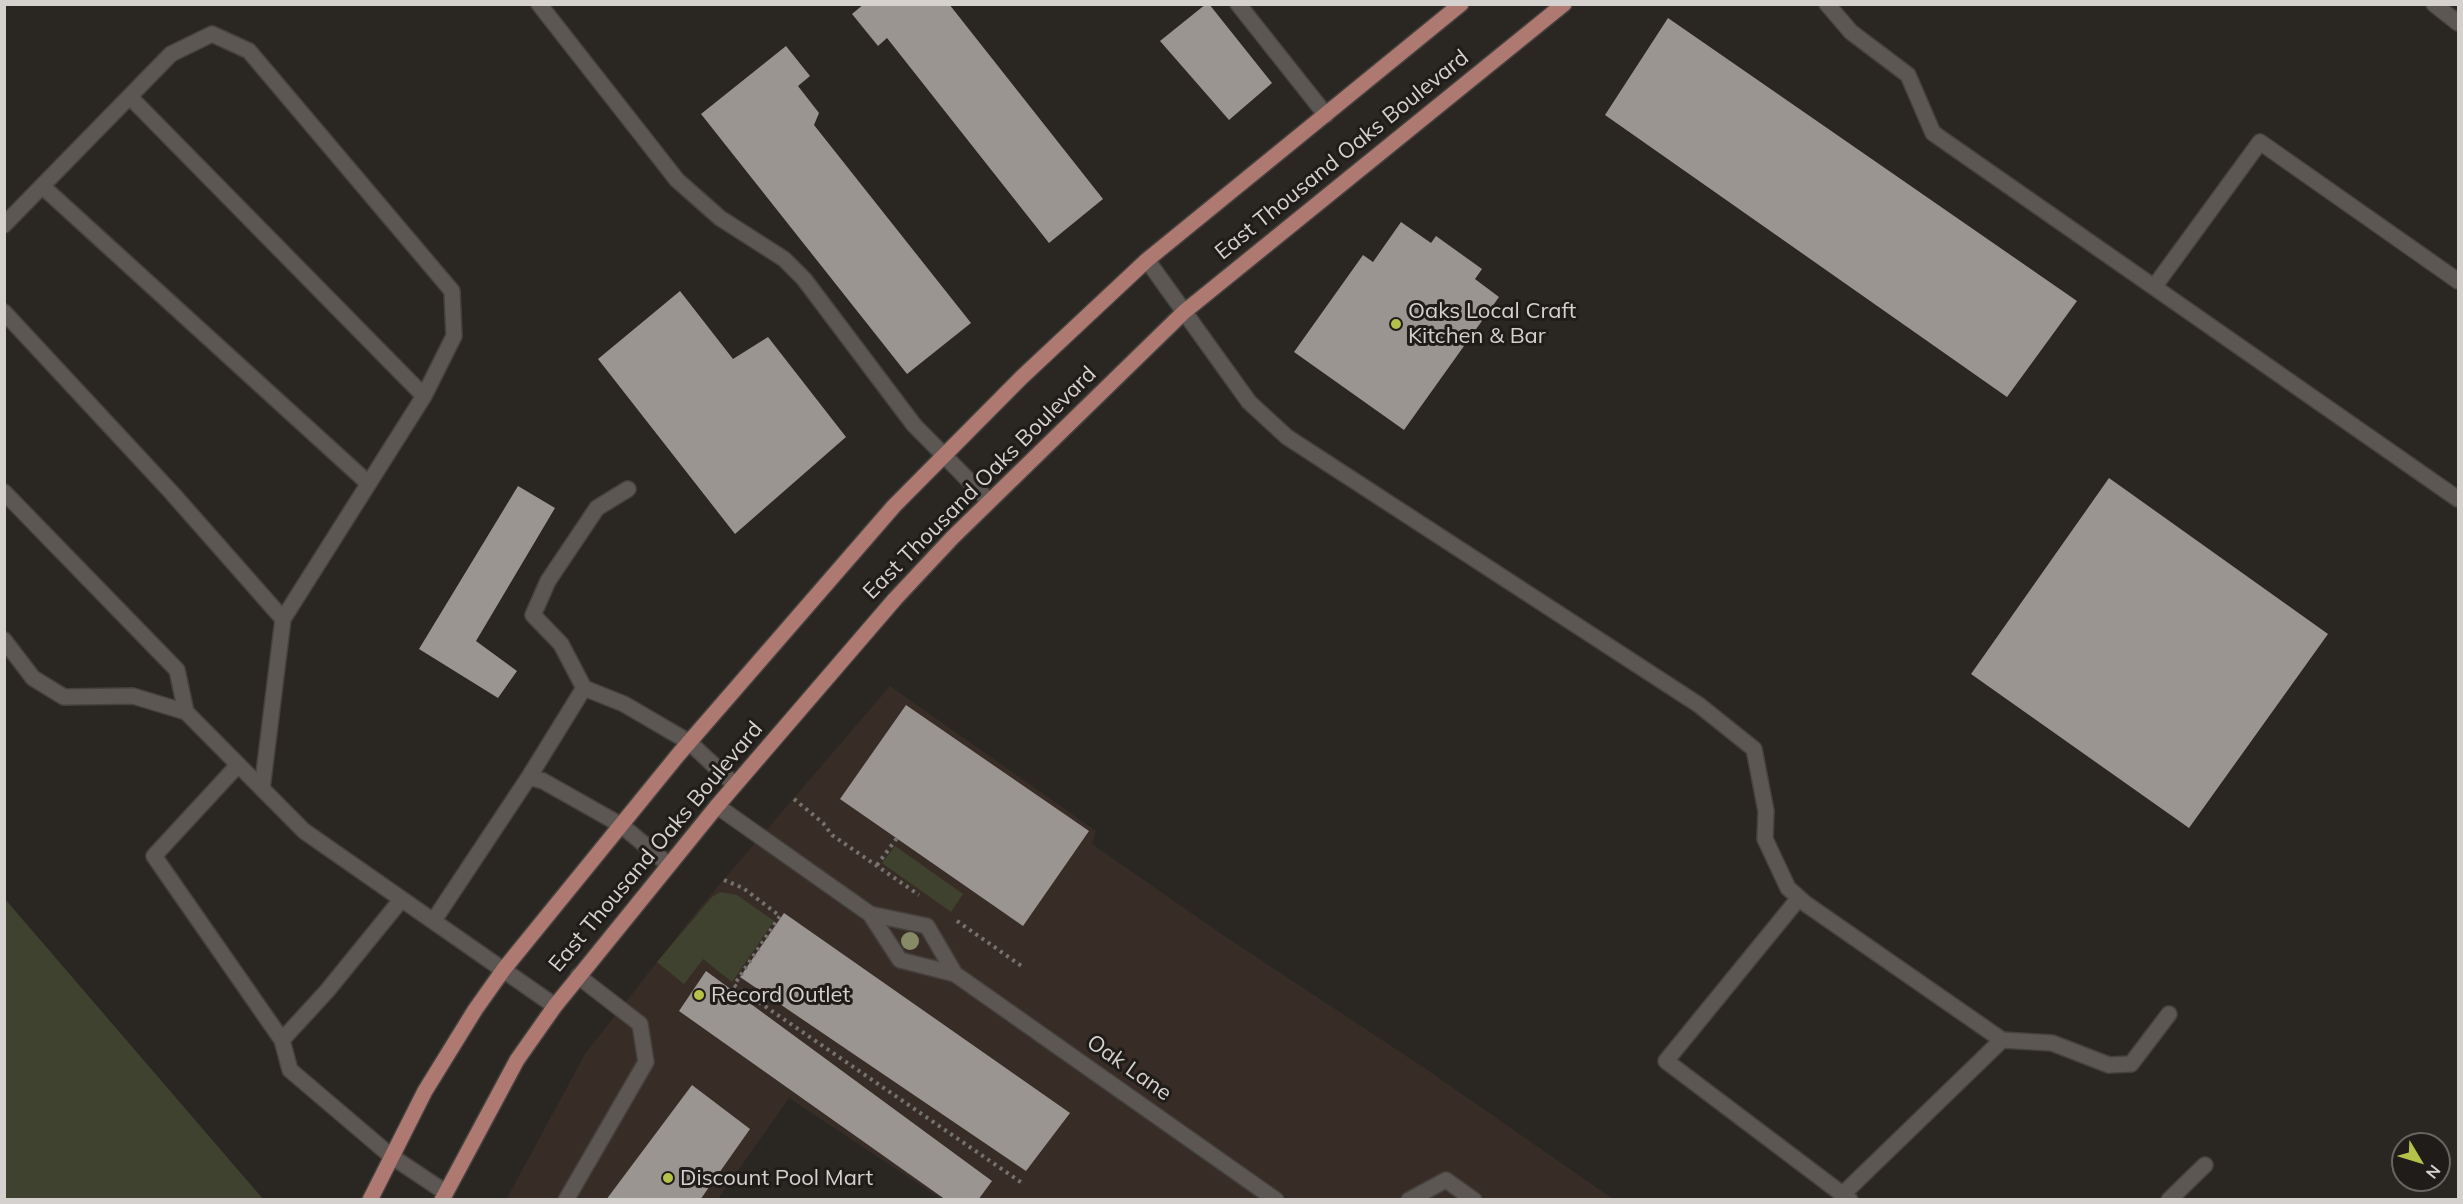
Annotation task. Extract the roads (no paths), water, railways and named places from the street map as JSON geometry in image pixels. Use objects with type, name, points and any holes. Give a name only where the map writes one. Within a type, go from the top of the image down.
[{"type":"main road","name":"East Thousand Oaks Boulevard","points":[[370,1200],[425,1091],[475,1010],[504,969],[689,742],[848,557],[1022,377],[1147,260],[1461,4]]},
{"type":"main road","name":"East Thousand Oaks Boulevard","points":[[444,1196],[517,1060],[555,1006],[717,806],[895,599],[989,501],[1185,312],[1564,4]]},
{"type":"street","points":[[539,4],[677,180],[720,218],[784,259],[804,279],[914,425],[989,501]]},
{"type":"street","points":[[1238,4],[1326,115]]},
{"type":"street","points":[[1827,4],[1851,32],[1908,75],[1933,133],[2458,499]]},
{"type":"street","points":[[2434,4],[2458,23]]},
{"type":"street","points":[[4,225],[171,54],[212,34],[249,51],[452,291],[454,336],[424,396],[283,619],[262,789]]},
{"type":"street","points":[[130,97],[424,396]]},
{"type":"street","points":[[2154,287],[2260,142],[2458,281]]},
{"type":"street","points":[[42,186],[368,483]]},
{"type":"street","points":[[1147,260],[1249,402],[1287,437],[1699,705],[1754,749],[1766,811],[1765,838],[1788,888],[1799,898],[2002,1040],[2052,1043],[2109,1065],[2131,1064],[2169,1014]]},
{"type":"street","points":[[4,312],[171,493],[283,619]]},
{"type":"street","points":[[628,489],[597,508],[548,581],[533,615],[561,644],[584,688],[624,704],[689,742],[735,786]]},
{"type":"street","points":[[4,492],[177,670],[186,712]]},
{"type":"street","points":[[4,640],[33,678],[64,697],[133,696],[186,712],[304,831],[555,1006]]},
{"type":"street","points":[[434,920],[529,777],[584,688]]},
{"type":"street","points":[[238,765],[154,856],[282,1040],[290,1070],[391,1156],[444,1196]]},
{"type":"street","points":[[529,777],[543,781],[621,825],[669,865]]},
{"type":"street","name":"Oak Lane","points":[[717,806],[870,914],[900,960],[955,974],[1276,1200]]},
{"type":"street","points":[[1799,898],[1666,1061],[1846,1197],[2002,1040]]},
{"type":"street","points":[[282,1040],[327,991],[401,900]]},
{"type":"street","name":"Oak Lane","points":[[870,914],[927,926],[955,974]]},
{"type":"street","points":[[566,1200],[646,1062],[640,1024],[578,976]]},
{"type":"street","points":[[2169,1200],[2205,1165]]},
{"type":"street","points":[[1408,1200],[1446,1180],[1473,1200]]},
{"type":"place","name":"Oaks Local Craft Kitchen & Bar","points":[[1396,324]]},
{"type":"place","name":"Record Outlet","points":[[699,995]]},
{"type":"place","name":"Discount Pool Mart","points":[[668,1178]]}]
